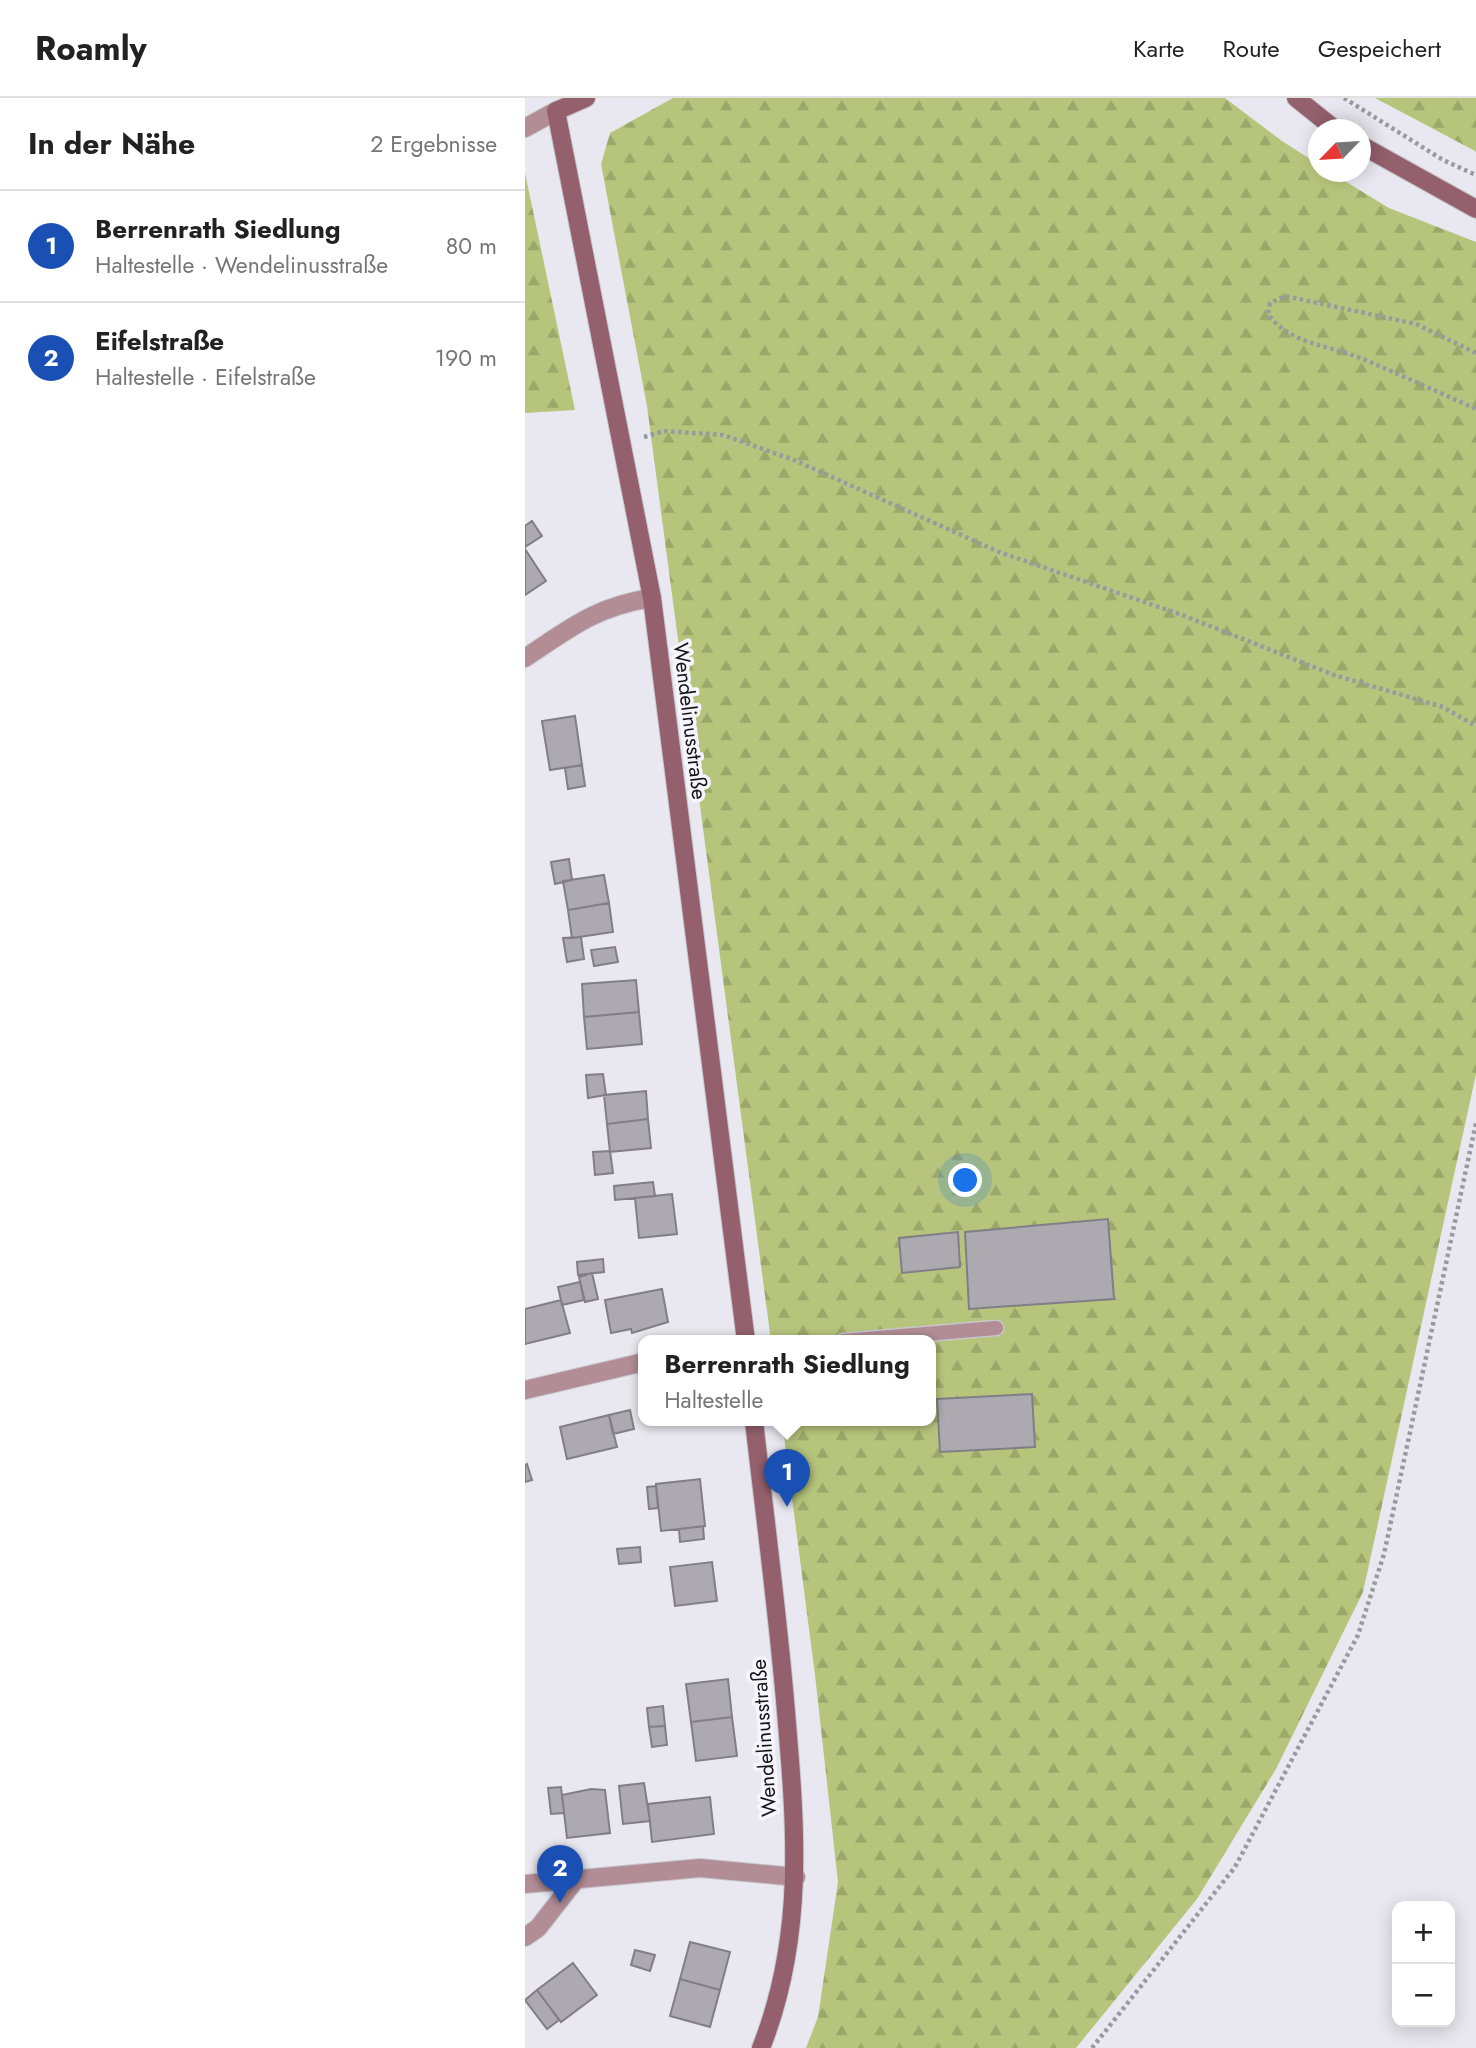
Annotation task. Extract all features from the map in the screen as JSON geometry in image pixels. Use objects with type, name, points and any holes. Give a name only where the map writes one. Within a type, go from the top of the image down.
[{"type":"main road","points":[[552,105],[586,98]]},
{"type":"main road","points":[[1296,98],[1322,119]]},
{"type":"main road","name":"Wendelinusstraße","points":[[552,105],[575,207],[652,598],[744,1335]]},
{"type":"main road","points":[[1371,151],[1476,209]]},
{"type":"main road","name":"Wendelinusstraße","points":[[755,1426],[778,1619],[796,1877],[788,1945],[775,2013],[761,2048]]},
{"type":"street","points":[[525,128],[552,105]]},
{"type":"street","points":[[525,658],[588,616],[618,603],[652,598]]},
{"type":"street","points":[[525,1390],[638,1363]]},
{"type":"street","points":[[525,1884],[700,1868],[796,1877]]},
{"type":"street","points":[[525,1937],[538,1928],[577,1878]]},
{"type":"lane","points":[[914,1335],[996,1328]]},
{"type":"path","points":[[1344,98],[1443,160],[1476,175]]},
{"type":"path","points":[[1476,353],[1416,324],[1285,296],[1270,303],[1268,314],[1278,328],[1305,341],[1359,358],[1476,409]]},
{"type":"path","points":[[620,444],[664,431],[723,435],[795,460],[999,552],[1182,615],[1334,675],[1443,707],[1476,726]]},
{"type":"path","points":[[1092,2048],[1235,1867],[1358,1635],[1384,1554],[1476,1123]]},
{"type":"green space","points":[[673,98],[1225,98],[1308,158],[1308,182],[1346,182],[1389,208],[1476,242],[1476,1074],[1363,1592],[1276,1769],[1197,1899],[1076,2048],[806,2048],[818,2017],[838,1882],[815,1675],[783,1426],[936,1426],[936,1335],[770,1335],[647,406],[601,164],[610,133]]},
{"type":"green space","points":[[1375,98],[1476,98],[1476,152],[1475,151]]},
{"type":"green space","points":[[525,173],[575,410],[525,413]]},
{"type":"building","points":[[532,521],[542,536],[525,547],[525,526]]},
{"type":"building","points":[[525,549],[546,581],[525,595]]},
{"type":"building","points":[[575,716],[582,765],[550,770],[542,721]]},
{"type":"building","points":[[582,765],[585,786],[568,789],[565,768]]},
{"type":"building","points":[[569,859],[572,880],[555,884],[551,862]]},
{"type":"building","points":[[604,875],[609,903],[568,910],[563,881]]},
{"type":"building","points":[[609,903],[613,932],[572,938],[568,910]]},
{"type":"building","points":[[581,937],[584,959],[567,962],[563,938]]},
{"type":"building","points":[[615,947],[618,962],[594,966],[591,950]]},
{"type":"building","points":[[636,980],[639,1012],[584,1017],[582,984]]},
{"type":"building","points":[[639,1012],[642,1044],[587,1049],[584,1017]]},
{"type":"building","points":[[603,1074],[606,1095],[588,1098],[586,1075]]},
{"type":"building","points":[[646,1091],[648,1119],[607,1124],[604,1095]]},
{"type":"building","points":[[648,1119],[651,1148],[610,1152],[607,1124]]},
{"type":"building","points":[[610,1151],[613,1173],[595,1175],[593,1152]]},
{"type":"building","points":[[653,1182],[655,1196],[615,1200],[614,1186]]},
{"type":"building","points":[[672,1194],[677,1234],[639,1238],[635,1198]]},
{"type":"building","points":[[1108,1219],[1114,1299],[969,1309],[965,1232]]},
{"type":"building","points":[[958,1232],[960,1267],[902,1273],[899,1238]]},
{"type":"building","points":[[603,1259],[604,1272],[578,1275],[577,1262]]},
{"type":"building","points":[[592,1273],[598,1299],[585,1302],[579,1277]]},
{"type":"building","points":[[580,1282],[584,1300],[562,1305],[558,1287]]},
{"type":"building","points":[[662,1289],[668,1322],[632,1333],[631,1329],[611,1333],[605,1300]]},
{"type":"building","points":[[561,1300],[570,1333],[525,1344],[525,1309]]},
{"type":"building","points":[[1032,1394],[1035,1447],[940,1452],[937,1399]]},
{"type":"building","points":[[630,1410],[634,1429],[613,1434],[609,1415]]},
{"type":"building","points":[[609,1415],[617,1447],[567,1459],[560,1427]]},
{"type":"building","points":[[527,1464],[532,1480],[525,1482],[525,1465]]},
{"type":"building","points":[[700,1479],[705,1526],[661,1531],[656,1484]]},
{"type":"building","points":[[656,1486],[658,1508],[649,1509],[647,1487]]},
{"type":"building","points":[[703,1526],[704,1539],[680,1542],[679,1529]]},
{"type":"building","points":[[640,1547],[641,1562],[619,1564],[617,1549]]},
{"type":"building","points":[[712,1562],[717,1601],[675,1606],[670,1567]]},
{"type":"building","points":[[728,1679],[732,1717],[691,1722],[686,1684]]},
{"type":"building","points":[[663,1706],[665,1726],[649,1727],[647,1708]]},
{"type":"building","points":[[732,1717],[737,1756],[696,1761],[691,1722]]},
{"type":"building","points":[[665,1726],[667,1745],[652,1747],[649,1727]]},
{"type":"building","points":[[644,1783],[650,1821],[623,1824],[619,1786]]},
{"type":"building","points":[[561,1787],[564,1813],[551,1814],[548,1788]]},
{"type":"building","points":[[591,1789],[605,1790],[610,1833],[567,1838],[562,1795]]},
{"type":"building","points":[[710,1797],[714,1834],[652,1842],[648,1804]]},
{"type":"building","points":[[690,1942],[730,1952],[720,1990],[680,1979]]},
{"type":"building","points":[[635,1950],[655,1955],[650,1971],[631,1965]]},
{"type":"building","points":[[573,1963],[597,1995],[561,2022],[537,1990]]},
{"type":"building","points":[[680,1979],[720,1990],[710,2027],[670,2016]]},
{"type":"building","points":[[537,1990],[559,2020],[547,2029],[525,2000]]},
{"type":"place","name":"Berrenrath Siedlung","points":[[787,1507]]},
{"type":"place","name":"Eifelstraße","points":[[560,1903]]}]
